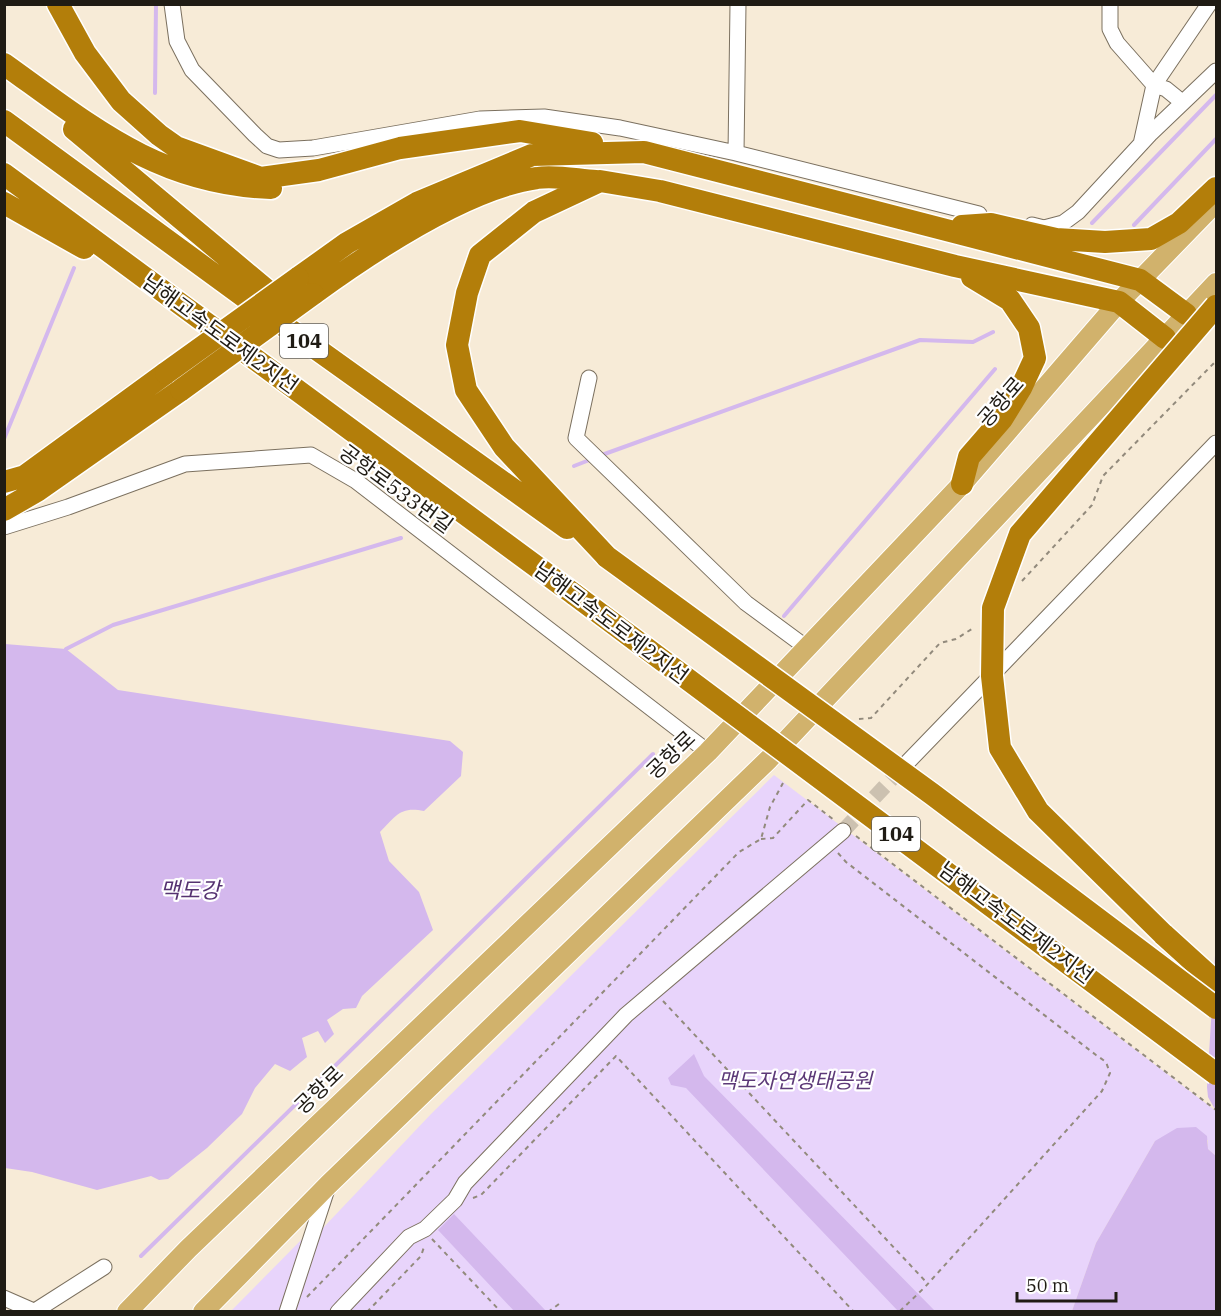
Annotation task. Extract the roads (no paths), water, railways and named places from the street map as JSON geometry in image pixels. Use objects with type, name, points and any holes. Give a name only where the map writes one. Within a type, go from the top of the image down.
[{"type":"highway","points":[[58,4],[85,53],[121,101],[159,135],[176,147],[261,178],[319,170],[400,148],[520,131],[644,152],[938,226],[1140,280],[1186,314]]},
{"type":"highway","points":[[4,64],[109,137],[140,155],[202,180],[241,187],[308,186],[520,131]]},
{"type":"highway","points":[[4,71],[249,274],[425,427]]},
{"type":"highway","name":"남해고속도로제2지선","points":[[4,121],[932,794],[1216,1008]]},
{"type":"highway","points":[[4,482],[25,476],[347,243],[417,204],[532,155],[644,152]]},
{"type":"highway","name":"남해고속도로제2지선","points":[[4,174],[575,595],[1216,1074]]},
{"type":"highway","points":[[4,510],[37,491],[372,253],[423,223],[496,188],[538,177],[600,181],[660,190],[955,266],[1119,302],[1165,338]]},
{"type":"highway","points":[[600,181],[534,212],[480,255],[467,293],[457,345],[466,390],[504,447],[607,557]]},
{"type":"highway","points":[[938,226],[991,224],[1056,239],[1105,242],[1151,239],[1179,223],[1216,188]]},
{"type":"highway","points":[[4,203],[167,294]]},
{"type":"highway","points":[[955,266],[1010,300],[1029,328],[1035,358],[1021,388],[1002,419],[969,456],[962,484]]},
{"type":"highway","points":[[1216,306],[1020,534],[993,609],[992,676],[1000,748],[1038,811],[1163,934],[1216,982]]},
{"type":"main road","name":"공항로","points":[[127,1311],[197,1240],[708,752],[962,484],[1119,302],[1216,202]]},
{"type":"main road","points":[[203,1311],[328,1185],[769,759],[1216,283]]},
{"type":"street","points":[[172,4],[177,41],[192,70],[261,141],[279,150],[313,148],[453,123],[518,116],[567,119],[736,153],[1044,228],[1063,224],[1078,212],[1182,102],[1216,71]]},
{"type":"street","points":[[736,153],[738,4]]},
{"type":"street","points":[[1110,4],[1110,29],[1114,36],[1154,85],[1166,89],[1182,102]]},
{"type":"street","points":[[1141,144],[1154,85],[1209,4]]},
{"type":"street","points":[[938,226],[954,216],[979,214]]},
{"type":"street","points":[[589,378],[576,438],[746,603],[807,648]]},
{"type":"street","points":[[903,766],[1216,443]]},
{"type":"street","name":"공항로533번길","points":[[4,527],[68,507],[185,464],[311,455],[356,481],[708,752]]},
{"type":"street","points":[[338,1311],[409,1237],[425,1229],[454,1200],[465,1183],[626,1015],[831,844],[843,831]]},
{"type":"street","points":[[294,1308],[328,1185]]},
{"type":"street","points":[[4,1298],[35,1311],[104,1267]]},
{"type":"water","name":"맥도강","points":[[5,644],[66,649],[118,690],[450,741],[463,752],[461,776],[424,811],[404,811],[380,832],[389,861],[419,892],[433,930],[362,996],[356,1008],[343,1009],[327,1020],[334,1034],[325,1043],[318,1031],[302,1038],[307,1057],[290,1071],[275,1064],[255,1088],[242,1114],[207,1148],[168,1179],[159,1180],[151,1176],[97,1190],[32,1172],[5,1168]]},
{"type":"water","points":[[1216,939],[1216,1111],[1208,1097],[1207,1087]]},
{"type":"water","points":[[694,1054],[704,1076],[935,1311],[898,1311],[686,1088],[671,1085],[668,1078]]},
{"type":"water","points":[[1196,1127],[1207,1136],[1208,1149],[1216,1156],[1216,1311],[1072,1311],[1096,1243],[1155,1141],[1177,1128]]},
{"type":"water","points":[[454,1214],[546,1311],[514,1311],[438,1230]]},
{"type":"waterway","points":[[155,93],[156,4]]},
{"type":"waterway","points":[[1092,223],[1216,95]]},
{"type":"waterway","points":[[1134,225],[1216,139]]},
{"type":"waterway","points":[[4,439],[74,268]]},
{"type":"waterway","points":[[599,456],[920,340],[973,342],[993,332]]},
{"type":"waterway","points":[[784,616],[995,369]]},
{"type":"waterway","points":[[574,466],[592,459]]},
{"type":"waterway","points":[[66,649],[113,625],[401,538]]},
{"type":"waterway","points":[[141,1256],[653,754]]},
{"type":"tunnel","points":[[843,831],[903,767]]},
{"type":"park label","name":"맥도자연생태공원","points":[[795,1081]]}]
